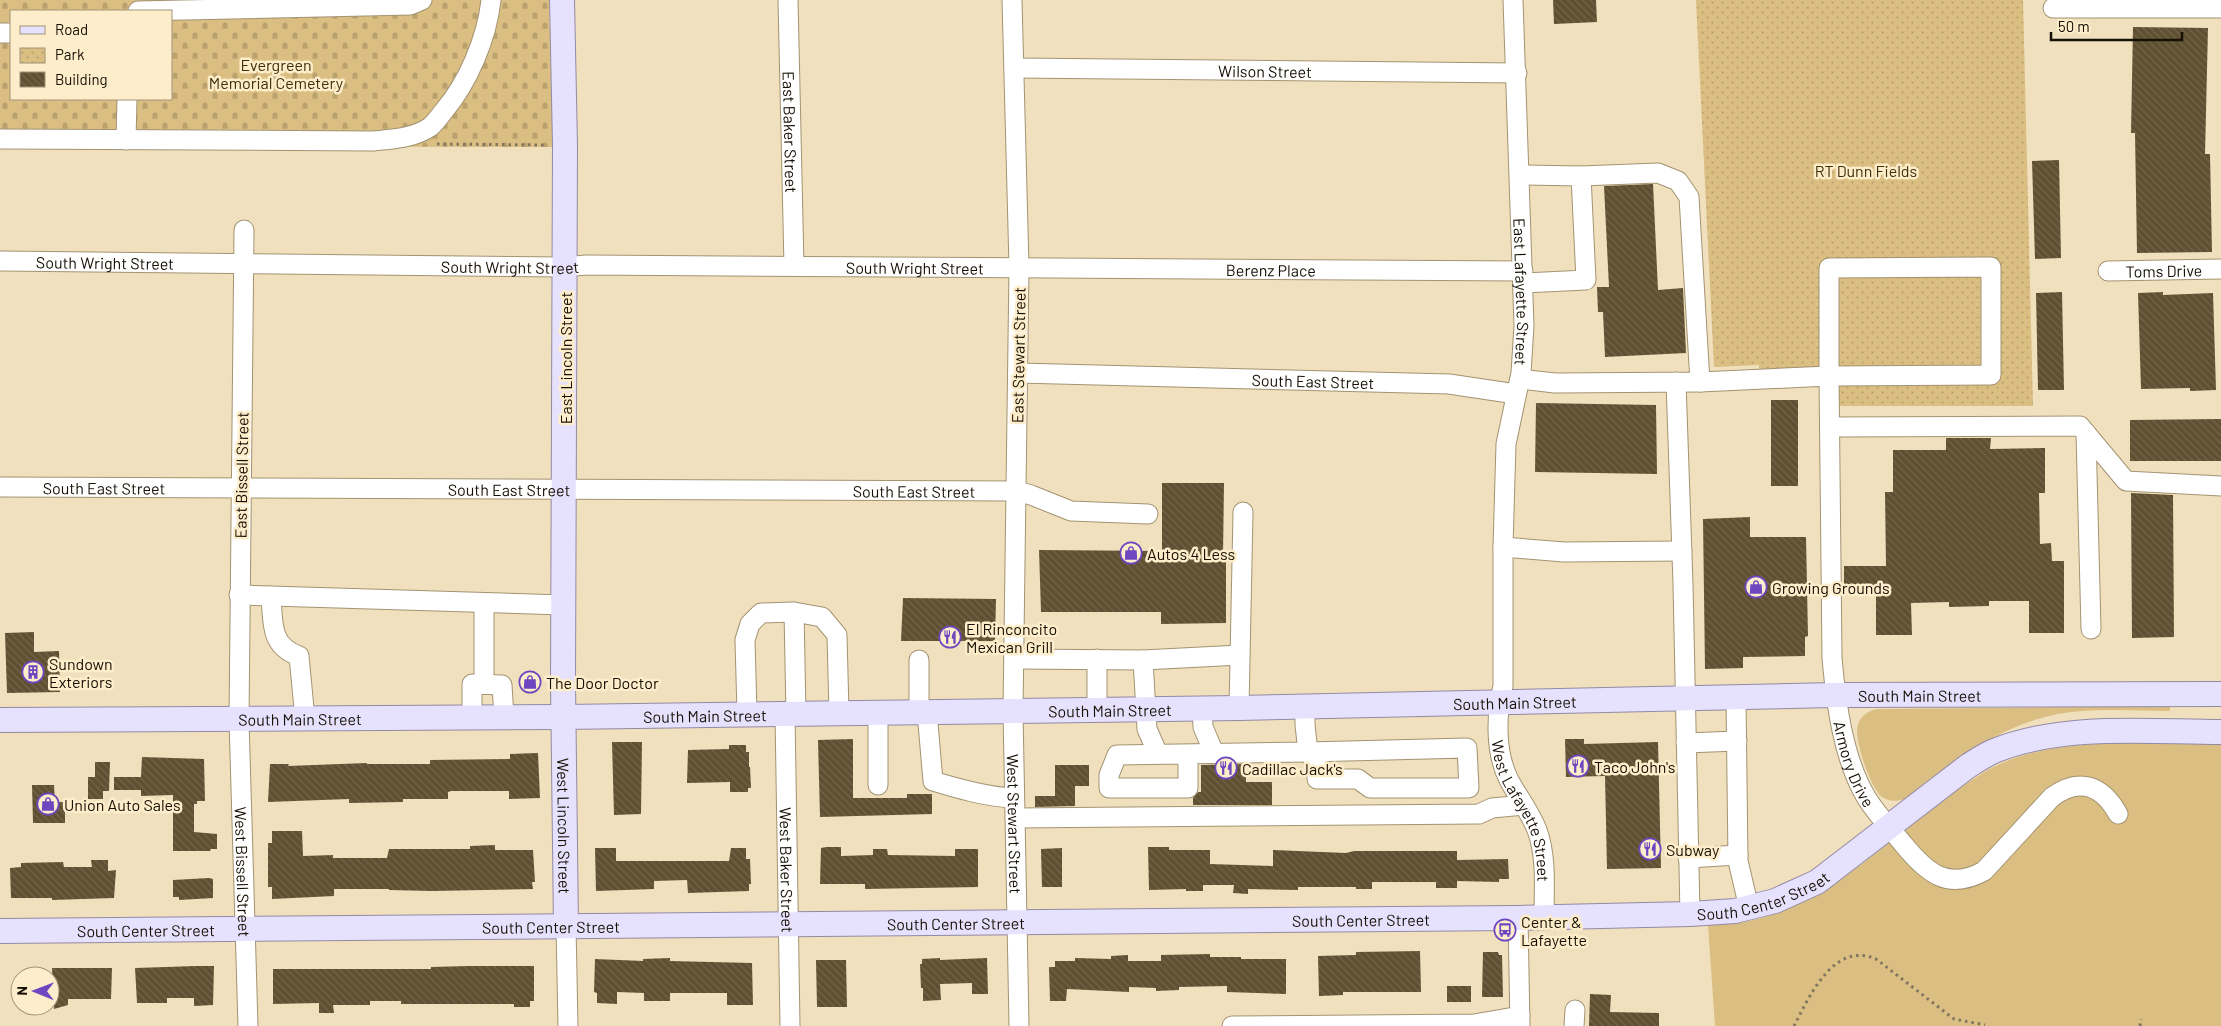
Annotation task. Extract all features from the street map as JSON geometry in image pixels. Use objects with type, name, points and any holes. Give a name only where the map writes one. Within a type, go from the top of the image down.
[{"type":"main road","name":"East Lincoln Street","points":[[562,0],[565,145],[563,717]]},
{"type":"main road","name":"South Main Street","points":[[0,720],[563,717],[1305,707],[1835,695],[2221,694]]},
{"type":"main road","name":"West Lincoln Street","points":[[563,717],[566,926]]},
{"type":"main road","points":[[1888,827],[1968,766],[1993,751],[2027,740],[2068,733],[2221,732]]},
{"type":"main road","name":"South Center Street","points":[[0,931],[1544,918],[1690,914],[1735,911],[1775,901],[1817,882],[1852,857],[1888,827]]},
{"type":"street","points":[[0,139],[374,141],[412,136],[431,126],[458,95],[472,65],[488,19],[491,0]]},
{"type":"street","name":"East Baker Street","points":[[788,0],[794,266]]},
{"type":"street","name":"East Stewart Street","points":[[1012,0],[1019,267],[1013,711]]},
{"type":"street","name":"East Lafayette Street","points":[[1499,702],[1503,686],[1503,547],[1506,444],[1518,386],[1524,333],[1517,73],[1513,0]]},
{"type":"street","points":[[139,7],[414,2]]},
{"type":"street","points":[[2053,8],[2221,8]]},
{"type":"street","name":"Wilson Street","points":[[1014,68],[1517,73]]},
{"type":"street","points":[[126,140],[127,100]]},
{"type":"street","points":[[1520,175],[1581,176],[1658,173],[1678,181],[1689,197],[1700,382]]},
{"type":"street","name":"Berenz Place","points":[[1019,267],[1523,277],[1586,280],[1581,176]]},
{"type":"street","name":"East Bissell Street","points":[[239,720],[244,230]]},
{"type":"street","name":"South Wright Street","points":[[0,261],[565,267],[586,265],[1019,267]]},
{"type":"street","name":"South East Street","points":[[1018,373],[1518,386],[1555,383],[1700,382],[1830,376],[1991,375],[1990,267],[1829,268],[1830,376]]},
{"type":"street","name":"Toms Drive","points":[[2108,271],[2221,269]]},
{"type":"street","name":"Armory Drive","points":[[1830,376],[1832,658],[1835,695],[1856,775],[1865,796],[1888,827],[1916,859],[1937,877],[1952,879],[1971,878],[1984,871],[2052,797],[2064,788],[2077,785],[2092,788],[2107,798],[2118,814]]},
{"type":"street","points":[[1676,382],[1682,551],[1690,914]]},
{"type":"street","points":[[1830,427],[2080,426],[2126,481],[2221,486]]},
{"type":"street","points":[[2086,433],[2091,629]]},
{"type":"street","name":"South East Street","points":[[0,487],[1016,491],[1071,511],[1148,514]]},
{"type":"street","points":[[1239,708],[1243,512]]},
{"type":"street","points":[[1503,547],[1564,552],[1682,551]]},
{"type":"street","points":[[240,595],[563,605]]},
{"type":"street","points":[[271,596],[274,634],[286,651],[299,656],[305,719]]},
{"type":"street","points":[[484,602],[484,684]]},
{"type":"street","points":[[747,714],[745,640],[750,624],[762,612],[794,612],[822,617],[837,635],[839,713]]},
{"type":"street","name":"West Baker Street","points":[[790,1026],[788,923],[790,714],[794,612]]},
{"type":"street","points":[[1014,659],[1143,660],[1240,655]]},
{"type":"street","points":[[1097,659],[1097,710]]},
{"type":"street","points":[[919,660],[923,712],[933,781],[996,797],[1014,798]]},
{"type":"street","points":[[1143,660],[1147,729],[1158,754]]},
{"type":"street","points":[[472,717],[472,684],[502,684],[504,717]]},
{"type":"street","points":[[1736,698],[1738,855],[1749,908]]},
{"type":"street","name":"West Lafayette Street","points":[[1499,702],[1500,752],[1508,778],[1537,831],[1542,851],[1544,918]]},
{"type":"street","points":[[1305,707],[1308,752],[1317,763],[1317,779],[1358,779],[1370,788],[1469,788],[1492,808]]},
{"type":"street","points":[[1202,708],[1203,727],[1214,753]]},
{"type":"street","name":"West Stewart Street","points":[[1013,711],[1019,1026]]},
{"type":"street","points":[[878,713],[878,785]]},
{"type":"street","name":"West Bissell Street","points":[[239,720],[248,1026]]},
{"type":"street","points":[[1686,743],[1737,741]]},
{"type":"street","points":[[1188,754],[1188,788],[1109,788],[1110,775],[1117,755],[1467,748],[1469,788]]},
{"type":"street","points":[[1015,818],[1480,814],[1492,808],[1524,806]]},
{"type":"street","points":[[1688,858],[1738,855]]},
{"type":"street","points":[[1232,1026],[1474,1024],[1520,1021],[1518,918]]},
{"type":"street","name":"West Lincoln Street","points":[[566,926],[568,1026]]},
{"type":"path","points":[[412,136],[412,144],[565,145]]},
{"type":"path","points":[[1794,1026],[1822,978],[1843,958],[1853,955],[1867,956],[1876,960],[1926,1000],[1954,1019],[1990,1026]]},
{"type":"path","points":[[2140,1026],[2141,1019]]},
{"type":"green space","name":"Evergreen Memorial Cemetery","points":[[0,0],[549,0],[553,147],[0,146]]},
{"type":"green space","name":"RT Dunn Fields","points":[[1696,0],[2023,0],[2033,406],[1837,406],[1837,371],[1759,371],[1759,365],[1714,367]]},
{"type":"green space","points":[[2170,706],[2170,711],[2082,711],[2057,714],[2033,721],[1987,741],[1945,768],[1905,799],[1896,801],[1887,800],[1882,797],[1873,785],[1865,766],[1857,736],[1857,729],[1861,718],[1870,711],[1877,709]]},
{"type":"green space","points":[[2221,742],[2221,1026],[1715,1026],[1708,925],[1758,919],[1790,908],[1813,896],[1856,868],[1961,787],[2002,763],[2020,756],[2057,748],[2094,744]]},
{"type":"building","points":[[1553,0],[1596,0],[1597,22],[1554,24]]},
{"type":"building","points":[[2133,27],[2208,28],[2205,154],[2210,154],[2212,252],[2137,253],[2135,133],[2131,133]]},
{"type":"building","points":[[2059,160],[2061,258],[2035,259],[2032,161]]},
{"type":"building","points":[[1653,184],[1658,290],[1683,288],[1686,353],[1605,357],[1603,312],[1598,312],[1597,287],[1609,287],[1604,186]]},
{"type":"building","points":[[2062,292],[2064,390],[2038,390],[2036,293]]},
{"type":"building","points":[[2163,292],[2163,295],[2213,293],[2216,390],[2190,391],[2190,388],[2141,389],[2138,293]]},
{"type":"building","points":[[1771,400],[1798,400],[1798,486],[1771,486]]},
{"type":"building","points":[[1536,403],[1656,405],[1657,474],[1535,472]]},
{"type":"building","points":[[2221,419],[2221,461],[2130,461],[2130,420]]},
{"type":"building","points":[[1946,438],[1991,438],[1990,449],[2045,448],[2045,493],[2039,493],[2040,544],[2051,543],[2052,561],[2064,561],[2064,633],[2029,633],[2029,601],[1989,601],[1989,606],[1949,607],[1949,602],[1911,603],[1912,635],[1876,635],[1876,589],[1844,589],[1844,566],[1886,566],[1885,492],[1893,492],[1893,450],[1946,450]]},
{"type":"building","name":"Autos 4 Less","points":[[1162,483],[1224,483],[1223,555],[1226,555],[1226,623],[1161,624],[1161,612],[1041,612],[1039,550],[1162,551]]},
{"type":"building","points":[[2131,493],[2173,495],[2174,637],[2132,638]]},
{"type":"building","name":"Growing Grounds","points":[[1750,517],[1750,537],[1806,537],[1808,636],[1805,637],[1805,656],[1743,657],[1743,668],[1705,669],[1703,519]]},
{"type":"building","points":[[903,598],[996,599],[995,641],[901,641]]},
{"type":"building","name":"Sundown Exteriors","points":[[34,632],[34,652],[59,651],[60,692],[7,693],[5,633]]},
{"type":"building","points":[[853,739],[853,798],[907,798],[907,794],[932,794],[932,814],[820,817],[818,740]]},
{"type":"building","points":[[1565,739],[1584,739],[1584,744],[1658,742],[1661,868],[1607,869],[1605,776],[1566,777]]},
{"type":"building","points":[[612,742],[642,742],[641,814],[614,815]]},
{"type":"building","points":[[729,745],[746,745],[746,752],[749,752],[751,788],[748,788],[748,792],[730,792],[730,782],[687,783],[688,750],[729,749]]},
{"type":"building","points":[[538,753],[540,798],[509,799],[509,791],[451,791],[448,792],[448,799],[403,799],[403,802],[349,803],[349,799],[268,802],[270,764],[289,764],[288,766],[367,763],[430,764],[430,760],[510,759],[510,754]]},
{"type":"building","points":[[142,757],[204,759],[205,801],[197,801],[197,804],[194,804],[194,832],[217,834],[217,849],[211,849],[210,851],[173,851],[173,795],[141,796],[141,790],[114,790],[114,777],[141,777]]},
{"type":"building","points":[[95,762],[110,762],[109,791],[103,791],[103,799],[88,799],[88,777],[95,777]]},
{"type":"building","points":[[1246,764],[1246,782],[1272,782],[1272,805],[1193,805],[1193,798],[1198,792],[1201,792],[1201,765]]},
{"type":"building","points":[[1055,765],[1089,765],[1089,786],[1075,786],[1075,806],[1035,807],[1035,796],[1055,796]]},
{"type":"building","name":"Union Auto Sales","points":[[32,785],[54,785],[55,802],[65,802],[65,823],[33,823]]},
{"type":"building","points":[[272,831],[302,831],[303,856],[333,855],[333,858],[387,858],[389,849],[470,849],[470,846],[495,845],[495,850],[533,850],[535,882],[532,882],[533,889],[432,891],[334,889],[334,896],[272,899],[272,887],[268,887],[268,843],[272,843]]},
{"type":"building","points":[[841,847],[841,856],[873,855],[873,849],[887,849],[888,855],[955,856],[955,849],[978,849],[978,887],[865,889],[865,884],[820,884],[821,848]]},
{"type":"building","points":[[1148,847],[1169,847],[1169,850],[1210,850],[1210,864],[1273,866],[1273,850],[1346,853],[1354,851],[1457,851],[1457,860],[1508,859],[1509,879],[1499,879],[1499,882],[1457,881],[1457,888],[1436,888],[1436,882],[1372,882],[1372,889],[1356,889],[1356,887],[1298,887],[1298,890],[1248,889],[1248,894],[1233,893],[1234,885],[1203,885],[1203,891],[1186,891],[1186,889],[1149,890]]},
{"type":"building","points":[[595,848],[616,848],[616,861],[729,861],[731,848],[746,848],[746,859],[750,859],[751,884],[749,884],[749,891],[688,893],[687,880],[654,881],[654,889],[596,891]]},
{"type":"building","points":[[1062,848],[1062,887],[1042,887],[1041,849]]},
{"type":"building","points":[[91,860],[108,860],[108,871],[116,870],[114,898],[52,900],[52,898],[11,898],[10,868],[21,867],[21,863],[63,862],[64,867],[92,867]]},
{"type":"building","points":[[213,879],[213,898],[179,900],[179,897],[173,897],[173,880]]},
{"type":"building","points":[[1420,951],[1421,992],[1343,992],[1343,995],[1319,996],[1318,956],[1356,955],[1356,952]]},
{"type":"building","points":[[1483,952],[1498,952],[1499,955],[1502,955],[1503,997],[1482,997]]},
{"type":"building","points":[[1210,954],[1210,957],[1286,959],[1286,994],[1227,992],[1227,986],[1179,987],[1179,990],[1156,991],[1156,988],[1129,987],[1129,992],[1067,989],[1066,1001],[1050,1001],[1049,967],[1055,967],[1055,961],[1075,961],[1075,958],[1111,959],[1111,956],[1128,955],[1128,961],[1161,961],[1161,955]]},
{"type":"building","points":[[670,958],[670,961],[752,963],[753,1005],[727,1005],[727,993],[670,993],[670,1001],[644,1001],[644,993],[617,992],[617,1004],[597,1003],[597,993],[594,992],[595,959],[643,961],[643,959]]},
{"type":"building","points":[[940,958],[940,960],[987,958],[988,994],[972,994],[972,983],[940,984],[941,1000],[923,1001],[920,964],[922,964],[922,959]]},
{"type":"building","points":[[816,960],[846,960],[847,1007],[817,1007]]},
{"type":"building","points":[[214,966],[213,1005],[194,1006],[194,998],[167,998],[167,1003],[137,1003],[135,968]]},
{"type":"building","points":[[534,966],[534,1001],[530,1001],[530,1007],[514,1007],[514,1004],[401,1004],[401,1001],[370,1001],[370,1005],[333,1005],[334,1013],[319,1013],[319,1003],[273,1004],[273,969],[431,969],[431,967]]},
{"type":"building","points":[[60,968],[112,968],[111,999],[68,999],[68,1005],[60,1007]]},
{"type":"building","points":[[1447,986],[1471,986],[1471,1002],[1447,1002]]},
{"type":"building","points":[[1590,994],[1611,995],[1610,1012],[1659,1013],[1659,1026],[1589,1026]]},
{"type":"place","name":"Autos 4 Less","points":[[1131,553]]},
{"type":"place","name":"Growing Grounds","points":[[1756,587]]},
{"type":"place","name":"El Rinconcito Mexican Grill","points":[[950,637]]},
{"type":"place","name":"Sundown Exteriors","points":[[33,672]]},
{"type":"place","name":"The Door Doctor","points":[[530,682]]},
{"type":"place","name":"Taco John's","points":[[1578,766]]},
{"type":"place","name":"Cadillac Jack's","points":[[1226,768]]},
{"type":"place","name":"Union Auto Sales","points":[[48,804]]},
{"type":"place","name":"Subway","points":[[1650,849]]},
{"type":"place","name":"Center & Lafayette","points":[[1505,930]]}]
